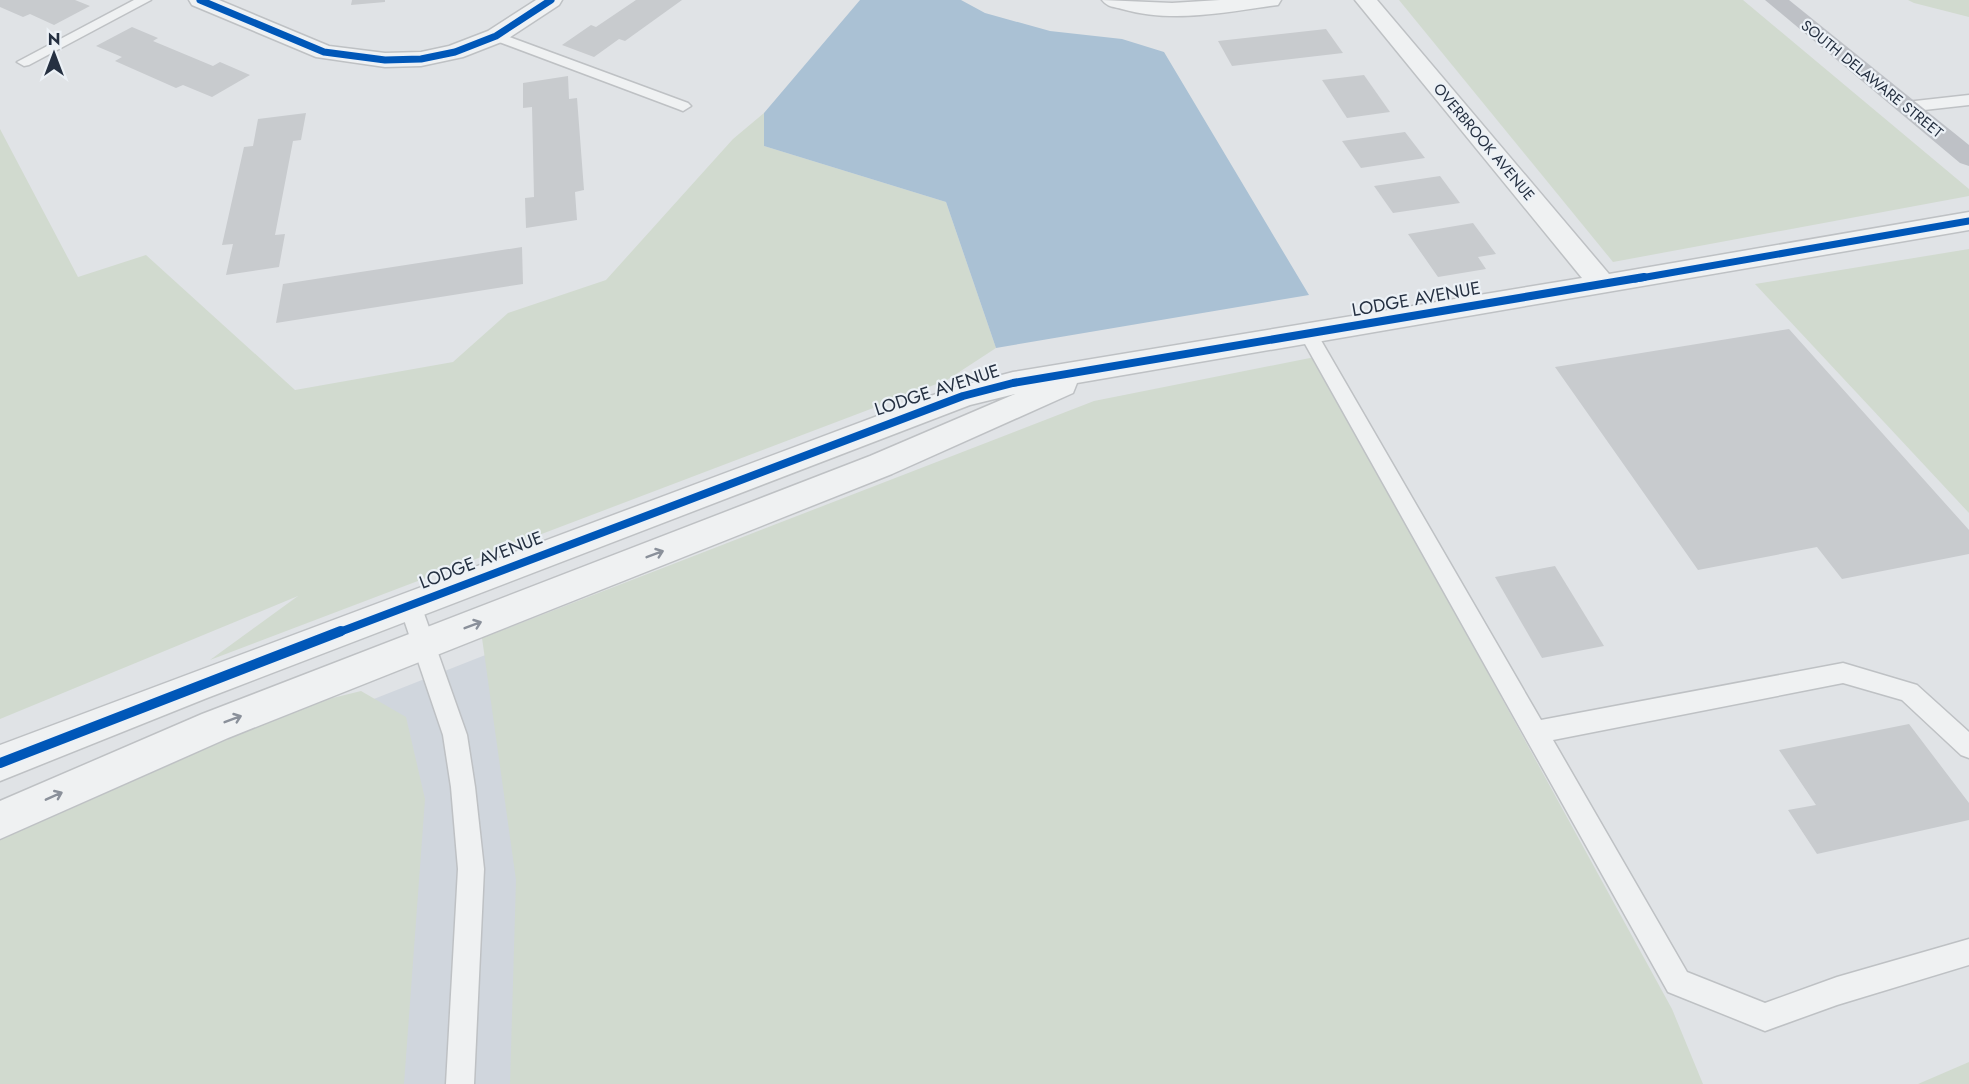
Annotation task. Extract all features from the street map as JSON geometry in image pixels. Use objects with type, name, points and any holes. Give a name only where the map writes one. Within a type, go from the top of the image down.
[{"type":"main road","name":"SOUTH DELAWARE STREET","points":[[1776,0],[1969,158]]},
{"type":"street","points":[[200,0],[324,52],[385,60],[421,59],[455,52],[496,36],[551,0]]},
{"type":"street","points":[[1113,0],[1135,8],[1174,12],[1270,0]]},
{"type":"street","name":"OVERBROOK AVENUE","points":[[1366,0],[1602,284]]},
{"type":"street","name":"LODGE AVENUE","points":[[0,763],[963,396],[1013,383],[1309,335],[1969,221]]},
{"type":"street","name":"LODGE AVENUE","points":[[0,820],[214,726],[881,465],[1098,369]]},
{"type":"lane","points":[[24,62],[144,0]]},
{"type":"lane","points":[[496,36],[682,106]]},
{"type":"lane","points":[[1906,107],[1969,100]]},
{"type":"lane","points":[[1309,335],[1678,982],[1765,1017],[1837,991],[1969,952]]},
{"type":"lane","points":[[410,605],[455,735],[464,788],[471,869],[460,1084]]},
{"type":"lane","points":[[1536,732],[1843,673],[1909,692],[1969,747]]},
{"type":"shaded area","points":[[1399,0],[1743,0],[1969,189],[1969,196],[1613,262]]},
{"type":"shaded area","points":[[1908,0],[1969,0],[1969,17],[1914,3]]},
{"type":"shaded area","points":[[764,113],[764,146],[946,202],[996,348],[947,380],[210,660],[298,596],[0,719],[0,129],[78,277],[146,255],[295,390],[453,362],[508,313],[606,280],[733,139]]},
{"type":"shaded area","points":[[1969,249],[1969,513],[1755,284]]},
{"type":"shaded area","points":[[1315,357],[1672,1009],[1703,1084],[510,1084],[516,880],[482,638],[1094,401]]},
{"type":"shaded area","points":[[518,642],[533,1084],[322,1084],[346,710]]},
{"type":"shaded area","points":[[361,691],[406,717],[425,799],[404,1084],[0,1084],[0,835],[300,706]]},
{"type":"shaded area","points":[[1969,1062],[1969,1084],[1918,1084]]},
{"type":"water","points":[[860,0],[961,0],[985,13],[1050,31],[1122,39],[1164,52],[1309,295],[996,348],[946,202],[764,146],[764,113]]},
{"type":"building","points":[[0,0],[75,0],[90,6],[54,25],[30,14],[23,17],[0,7]]},
{"type":"building","points":[[352,0],[385,0],[385,2],[351,5]]},
{"type":"building","points":[[636,0],[682,0],[625,41],[619,39],[594,57],[562,45],[591,25],[596,27]]},
{"type":"building","points":[[132,27],[158,38],[153,41],[213,66],[220,62],[250,75],[212,97],[183,85],[176,88],[115,61],[122,57],[96,46]]},
{"type":"building","points":[[1326,29],[1343,53],[1232,66],[1218,41]]},
{"type":"building","points":[[1364,75],[1390,112],[1347,118],[1322,80]]},
{"type":"building","points":[[568,76],[569,99],[577,98],[584,190],[575,192],[577,220],[526,228],[525,198],[534,197],[532,107],[523,108],[523,83]]},
{"type":"building","points":[[306,113],[301,140],[293,141],[275,235],[285,234],[279,267],[226,275],[233,244],[222,245],[244,147],[253,146],[258,119]]},
{"type":"building","points":[[1405,132],[1425,158],[1361,168],[1342,141]]},
{"type":"building","points":[[1440,176],[1460,203],[1393,213],[1374,186]]},
{"type":"building","points":[[1473,223],[1496,254],[1478,257],[1486,269],[1438,277],[1408,234]]},
{"type":"building","points":[[522,247],[523,284],[276,323],[283,284]]},
{"type":"building","points":[[1789,329],[1969,530],[1969,554],[1842,579],[1817,547],[1698,570],[1555,367]]},
{"type":"building","points":[[1555,566],[1604,646],[1542,658],[1495,577]]},
{"type":"building","points":[[1909,724],[1969,803],[1969,820],[1817,854],[1788,810],[1816,805],[1779,750]]},
{"type":"cycle path","points":[[200,0],[324,52],[385,60],[421,59],[455,52],[496,36],[551,0]]},
{"type":"cycle path","points":[[0,763],[194,687],[963,396],[1013,383],[1309,335],[1969,221]]}]
